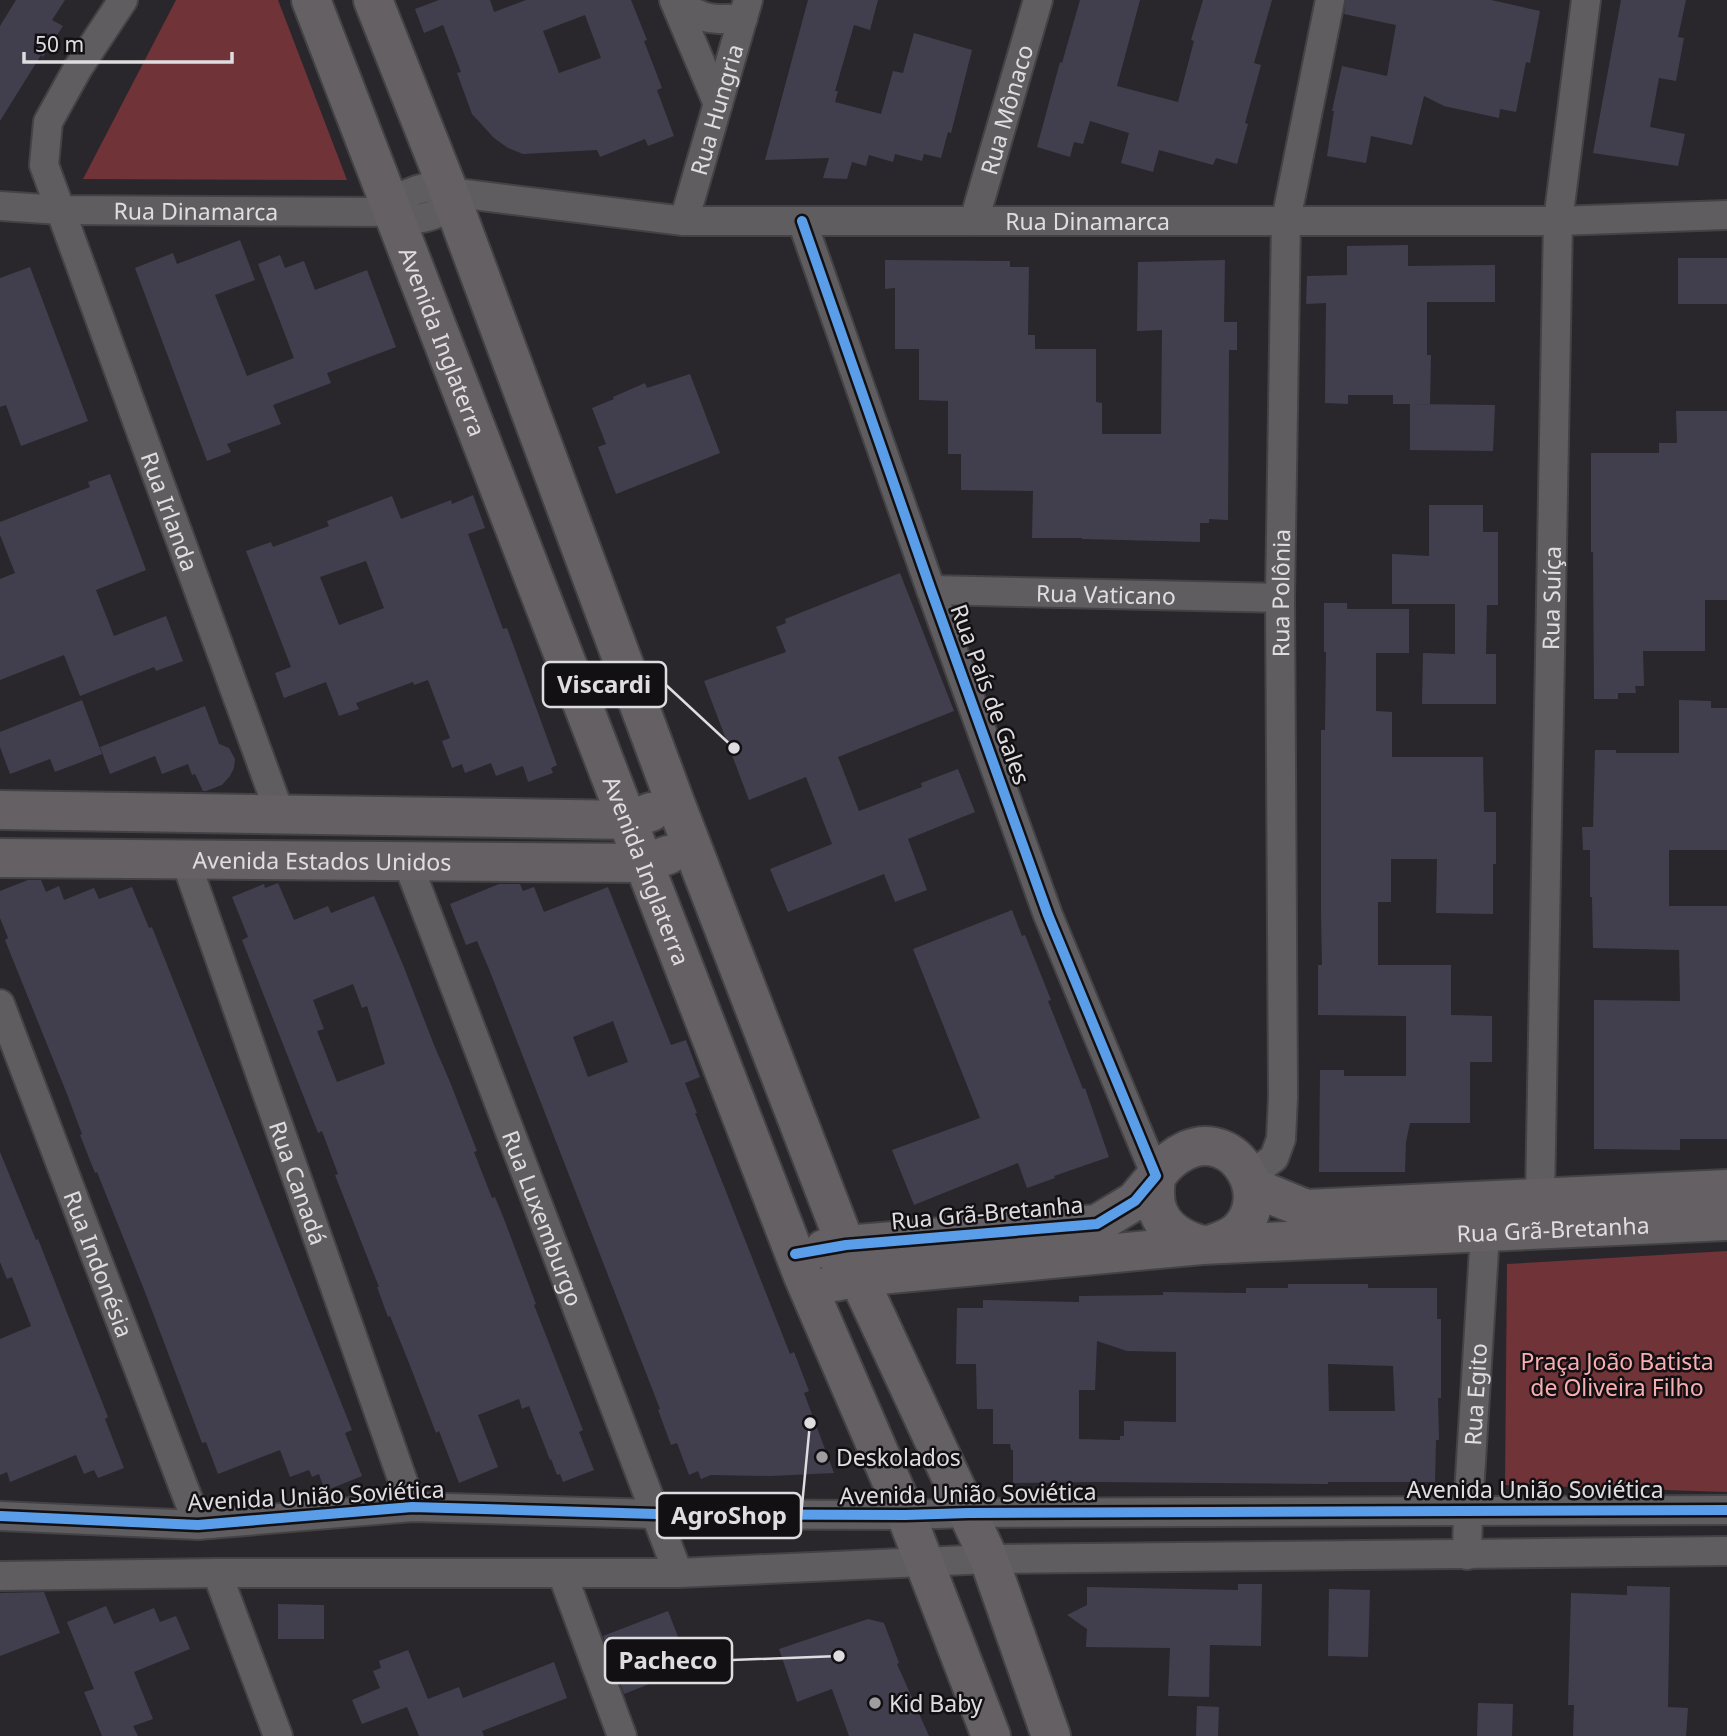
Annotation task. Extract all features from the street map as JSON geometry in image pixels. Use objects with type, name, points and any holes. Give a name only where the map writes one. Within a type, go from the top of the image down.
[{"type":"main road","name":"Avenida Inglaterra","points":[[312,0],[802,1271],[906,1515],[991,1736]]},
{"type":"main road","points":[[373,0],[449,192],[691,846],[852,1261],[989,1559],[1051,1736]]},
{"type":"main road","points":[[629,820],[675,802]]},
{"type":"main road","name":"Avenida Estados Unidos","points":[[0,810],[629,820]]},
{"type":"main road","points":[[645,863],[691,846]]},
{"type":"main road","name":"Avenida Estados Unidos","points":[[0,858],[645,863]]},
{"type":"main road","points":[[1210,1146],[1227,1151],[1240,1161],[1251,1181],[1253,1199],[1245,1223],[1236,1233],[1207,1244],[1178,1237],[1160,1218],[1156,1206],[1156,1176],[1178,1154],[1193,1147],[1210,1146]]},
{"type":"main road","name":"Rua Grã-Bretanha","points":[[852,1261],[1097,1224],[1135,1201],[1156,1176]]},
{"type":"main road","name":"Rua Grã-Bretanha","points":[[1251,1181],[1306,1209],[1727,1189]]},
{"type":"main road","name":"Rua Grã-Bretanha","points":[[852,1261],[1727,1221]]},
{"type":"main road","points":[[802,1271],[852,1261]]},
{"type":"street","name":"Rua Irlanda","points":[[123,0],[78,68],[48,122],[44,165],[280,814]]},
{"type":"street","name":"Rua Mônaco","points":[[974,221],[1038,0]]},
{"type":"street","name":"Rua Polônia","points":[[1251,1181],[1274,1158],[1281,1139],[1283,1097],[1280,598],[1286,220],[1330,0]]},
{"type":"street","name":"Rua Suíça","points":[[1540,1198],[1558,221],[1586,0]]},
{"type":"street","points":[[675,1],[699,16],[718,20],[745,9]]},
{"type":"street","points":[[675,1],[718,104]]},
{"type":"street","name":"Rua Hungria","points":[[684,221],[745,9]]},
{"type":"street","name":"Rua Dinamarca","points":[[0,206],[393,212],[404,195],[417,190],[441,187],[449,192],[684,221],[1558,221],[1727,215]]},
{"type":"street","name":"Rua País de Gales","points":[[802,221],[1048,915],[1156,1176]]},
{"type":"street","name":"Rua Vaticano","points":[[931,590],[1280,598]]},
{"type":"street","name":"Rua Canadá","points":[[184,859],[412,1507]]},
{"type":"street","name":"Rua Luxemburgo","points":[[407,861],[678,1573]]},
{"type":"street","name":"Rua Indonésia","points":[[0,1004],[198,1525]]},
{"type":"street","name":"Rua Egito","points":[[1467,1555],[1485,1233]]},
{"type":"street","name":"Avenida União Soviética","points":[[0,1516],[198,1525],[412,1507],[656,1514],[906,1515],[1727,1510]]},
{"type":"street","points":[[0,1576],[678,1573],[989,1559],[1727,1552]]},
{"type":"street","points":[[217,1573],[278,1736]]},
{"type":"street","points":[[562,1573],[622,1736]]},
{"type":"green space","points":[[176,0],[278,0],[347,180],[83,179]]},
{"type":"green space","name":"Praça João Batista de Oliveira Filho","points":[[1727,1251],[1727,1492],[1505,1485],[1507,1264]]},
{"type":"building","points":[[16,0],[65,0],[52,20],[63,26],[43,57],[41,55],[0,121],[0,26]]},
{"type":"building","points":[[439,0],[490,0],[494,12],[526,0],[631,0],[647,40],[644,41],[662,88],[657,90],[674,136],[648,146],[645,139],[600,157],[597,150],[523,154],[508,148],[494,138],[472,114],[457,73],[461,72],[443,25],[424,33],[415,9]],"holes":[[[585,15],[601,58],[559,73],[543,31]]]},
{"type":"building","points":[[808,0],[878,0],[870,30],[854,25],[835,91],[838,91],[835,102],[881,114],[893,71],[903,73],[914,33],[972,50],[951,133],[948,132],[941,158],[924,154],[922,161],[895,154],[893,162],[869,155],[866,166],[852,162],[847,179],[823,178],[829,158],[765,160]]},
{"type":"building","points":[[1080,0],[1140,0],[1117,86],[1178,102],[1194,41],[1191,40],[1203,0],[1272,0],[1254,63],[1261,65],[1237,164],[1216,158],[1213,165],[1159,150],[1153,172],[1121,163],[1129,133],[1090,121],[1083,144],[1074,142],[1070,157],[1037,147]]},
{"type":"building","points":[[1346,0],[1491,0],[1540,11],[1530,63],[1526,62],[1516,112],[1500,109],[1499,118],[1444,106],[1424,96],[1412,145],[1371,136],[1366,163],[1327,156],[1332,111],[1342,66],[1387,76],[1396,25],[1344,14]]},
{"type":"building","points":[[1621,0],[1686,0],[1678,37],[1684,38],[1676,81],[1659,78],[1650,127],[1685,134],[1678,166],[1593,153]]},
{"type":"building","points":[[240,240],[255,280],[215,295],[247,376],[294,358],[258,264],[280,255],[285,268],[304,261],[315,290],[367,270],[396,347],[327,373],[331,383],[273,405],[281,424],[227,444],[231,452],[207,461],[135,268],[173,253],[177,264]]},
{"type":"building","points":[[1408,245],[1408,266],[1495,265],[1495,302],[1427,302],[1427,355],[1431,355],[1430,404],[1393,404],[1393,395],[1348,395],[1348,404],[1325,403],[1326,303],[1306,304],[1307,276],[1347,275],[1347,246]]},
{"type":"building","points":[[1678,258],[1727,258],[1727,304],[1678,304]]},
{"type":"building","points":[[885,260],[1010,261],[1010,267],[1029,267],[1028,335],[1035,335],[1035,349],[1096,349],[1096,402],[1102,403],[1102,434],[1161,434],[1162,330],[1137,331],[1138,262],[1225,260],[1224,322],[1237,322],[1237,350],[1229,350],[1228,520],[1209,519],[1209,523],[1200,523],[1200,542],[1032,538],[1033,491],[961,490],[961,454],[948,454],[948,401],[919,400],[919,349],[895,349],[895,288],[885,289]]},
{"type":"building","points":[[30,267],[88,421],[21,446],[6,405],[0,407],[0,278]]},
{"type":"building","points":[[690,374],[720,453],[616,494],[598,447],[606,444],[592,408],[645,383],[647,388]]},
{"type":"building","points":[[1410,404],[1495,405],[1493,451],[1410,450]]},
{"type":"building","points":[[1676,411],[1727,411],[1727,600],[1705,600],[1705,651],[1643,651],[1644,686],[1635,686],[1636,693],[1618,693],[1618,699],[1594,699],[1591,453],[1659,453],[1659,443],[1677,443]]},
{"type":"building","points":[[110,474],[146,570],[96,590],[114,636],[166,616],[183,661],[156,671],[154,667],[80,696],[64,655],[0,680],[0,579],[15,573],[0,535],[0,522],[90,487],[88,482]]},
{"type":"building","points":[[473,495],[485,528],[468,534],[503,629],[507,628],[557,765],[551,768],[553,773],[528,782],[523,766],[496,776],[491,763],[465,773],[462,764],[452,768],[442,741],[450,738],[428,680],[414,685],[413,682],[356,703],[359,709],[339,716],[326,682],[284,698],[275,673],[291,667],[246,551],[271,542],[273,547],[329,526],[327,521],[392,496],[401,519],[451,500],[452,504]],"holes":[[[366,561],[384,608],[339,625],[320,577]]]},
{"type":"building","points":[[1429,505],[1483,505],[1483,532],[1498,532],[1498,605],[1487,605],[1486,654],[1496,654],[1496,704],[1422,704],[1423,653],[1455,654],[1455,604],[1392,604],[1392,554],[1429,556]]},
{"type":"building","points":[[900,573],[954,711],[838,757],[859,811],[922,787],[921,783],[958,769],[975,812],[908,839],[927,890],[895,902],[884,874],[788,912],[770,869],[832,844],[806,777],[749,800],[704,681],[786,652],[776,627],[786,623],[785,619]]},
{"type":"building","points":[[1324,603],[1347,603],[1347,609],[1409,609],[1409,653],[1376,653],[1376,711],[1392,712],[1392,757],[1483,757],[1484,812],[1496,812],[1493,914],[1436,913],[1437,859],[1391,859],[1391,902],[1378,902],[1378,965],[1451,965],[1451,1015],[1492,1016],[1492,1062],[1470,1062],[1470,1123],[1410,1123],[1405,1172],[1319,1172],[1320,1070],[1344,1070],[1344,1076],[1406,1076],[1406,1016],[1318,1015],[1318,965],[1322,965],[1321,730],[1325,730]]},
{"type":"building","points":[[82,700],[102,754],[55,772],[50,759],[10,774],[0,747],[0,732]]},
{"type":"building","points":[[1679,700],[1711,701],[1711,708],[1727,708],[1727,850],[1669,850],[1669,906],[1727,906],[1727,1139],[1680,1139],[1680,1150],[1594,1149],[1594,1000],[1680,1001],[1679,950],[1593,948],[1590,850],[1583,850],[1582,827],[1593,827],[1595,750],[1616,750],[1616,753],[1679,753]]},
{"type":"building","points":[[205,706],[219,744],[229,748],[235,759],[230,776],[222,785],[203,791],[188,764],[162,774],[155,756],[110,774],[100,747]]},
{"type":"building","points":[[28,880],[41,880],[46,892],[59,886],[64,900],[94,888],[99,899],[132,887],[149,928],[152,927],[352,1430],[345,1433],[362,1476],[325,1491],[319,1474],[312,1477],[309,1470],[290,1477],[280,1450],[218,1474],[206,1442],[202,1443],[5,940],[8,938],[0,918],[0,891]]},
{"type":"building","points":[[278,883],[294,920],[328,906],[331,913],[374,896],[477,1151],[474,1152],[492,1198],[495,1197],[504,1219],[583,1430],[579,1432],[594,1470],[563,1482],[550,1460],[529,1406],[522,1409],[519,1399],[478,1415],[498,1467],[459,1483],[439,1431],[436,1433],[390,1316],[388,1317],[335,1175],[338,1174],[322,1131],[318,1133],[242,940],[248,937],[232,897],[264,884],[265,888]],"holes":[[[353,984],[362,1008],[367,1006],[385,1064],[337,1082],[317,1031],[324,1029],[313,1000]]]},
{"type":"building","points":[[499,884],[520,884],[523,891],[534,887],[544,912],[608,887],[671,1045],[686,1040],[700,1077],[685,1083],[695,1113],[790,1354],[794,1352],[809,1391],[804,1393],[834,1473],[711,1475],[701,1479],[698,1471],[689,1475],[677,1443],[671,1445],[658,1410],[660,1409],[489,969],[477,941],[466,945],[450,904]],"holes":[[[613,1021],[628,1062],[588,1077],[573,1037]]]},
{"type":"building","points":[[1012,910],[1051,1000],[1048,1001],[1083,1089],[1085,1088],[1109,1157],[1027,1188],[1018,1163],[914,1205],[892,1150],[980,1118],[913,949]]},
{"type":"building","points":[[0,1152],[36,1240],[38,1239],[108,1417],[105,1419],[124,1468],[98,1478],[94,1470],[84,1474],[76,1455],[10,1482],[7,1472],[0,1475],[0,1339],[31,1326],[12,1277],[7,1279],[0,1262]]},
{"type":"building","points":[[1288,1284],[1368,1284],[1368,1288],[1437,1288],[1437,1319],[1441,1319],[1441,1398],[1438,1398],[1439,1440],[1436,1440],[1435,1482],[1013,1483],[1013,1450],[1010,1444],[993,1444],[993,1409],[977,1409],[976,1364],[956,1364],[957,1308],[983,1308],[983,1300],[1079,1302],[1079,1296],[1163,1295],[1163,1292],[1246,1293],[1246,1288],[1288,1288]],"holes":[[[1097,1341],[1127,1351],[1176,1352],[1176,1422],[1124,1421],[1124,1436],[1120,1436],[1120,1440],[1079,1439],[1079,1390],[1095,1390]],[[1328,1364],[1393,1366],[1395,1411],[1329,1411]]]},
{"type":"building","points":[[1238,1584],[1262,1584],[1261,1646],[1210,1645],[1209,1697],[1168,1696],[1170,1648],[1086,1647],[1087,1629],[1067,1615],[1087,1605],[1087,1587],[1238,1590]]},
{"type":"building","points":[[1627,1586],[1670,1587],[1668,1707],[1688,1708],[1686,1736],[1573,1736],[1574,1705],[1568,1705],[1571,1593],[1627,1595]]},
{"type":"building","points":[[1329,1589],[1370,1590],[1368,1657],[1328,1656]]},
{"type":"building","points":[[44,1592],[60,1633],[0,1656],[0,1593]]},
{"type":"building","points":[[278,1604],[324,1605],[324,1639],[278,1639]]},
{"type":"building","points":[[106,1606],[114,1624],[154,1608],[160,1622],[176,1616],[190,1649],[134,1672],[153,1719],[133,1726],[138,1736],[102,1736],[84,1692],[94,1689],[67,1622]]},
{"type":"building","points":[[668,1611],[690,1668],[624,1694],[603,1636]]},
{"type":"building","points":[[868,1619],[884,1623],[899,1663],[897,1664],[929,1736],[849,1736],[832,1689],[797,1702],[779,1649]]},
{"type":"building","points":[[408,1650],[428,1699],[459,1687],[463,1698],[554,1662],[567,1698],[482,1731],[484,1736],[419,1736],[407,1707],[362,1724],[352,1700],[380,1688],[373,1671],[381,1668],[379,1661]]},
{"type":"building","points":[[1478,1703],[1513,1704],[1512,1736],[1477,1736]]},
{"type":"building","points":[[1197,1706],[1219,1707],[1218,1736],[1196,1736]]},
{"type":"cycle path","points":[[795,1254],[846,1245],[1097,1224],[1135,1201],[1156,1176],[1048,915],[802,221]]},
{"type":"cycle path","points":[[0,1516],[198,1525],[412,1507],[656,1514],[906,1515],[1727,1510]]},
{"type":"place","name":"Viscardi","points":[[734,748]]},
{"type":"place","name":"AgroShop","points":[[810,1423]]},
{"type":"place","name":"Deskolados","points":[[822,1457]]},
{"type":"place","name":"Pacheco","points":[[839,1656]]},
{"type":"place","name":"Kid Baby","points":[[875,1703]]}]
